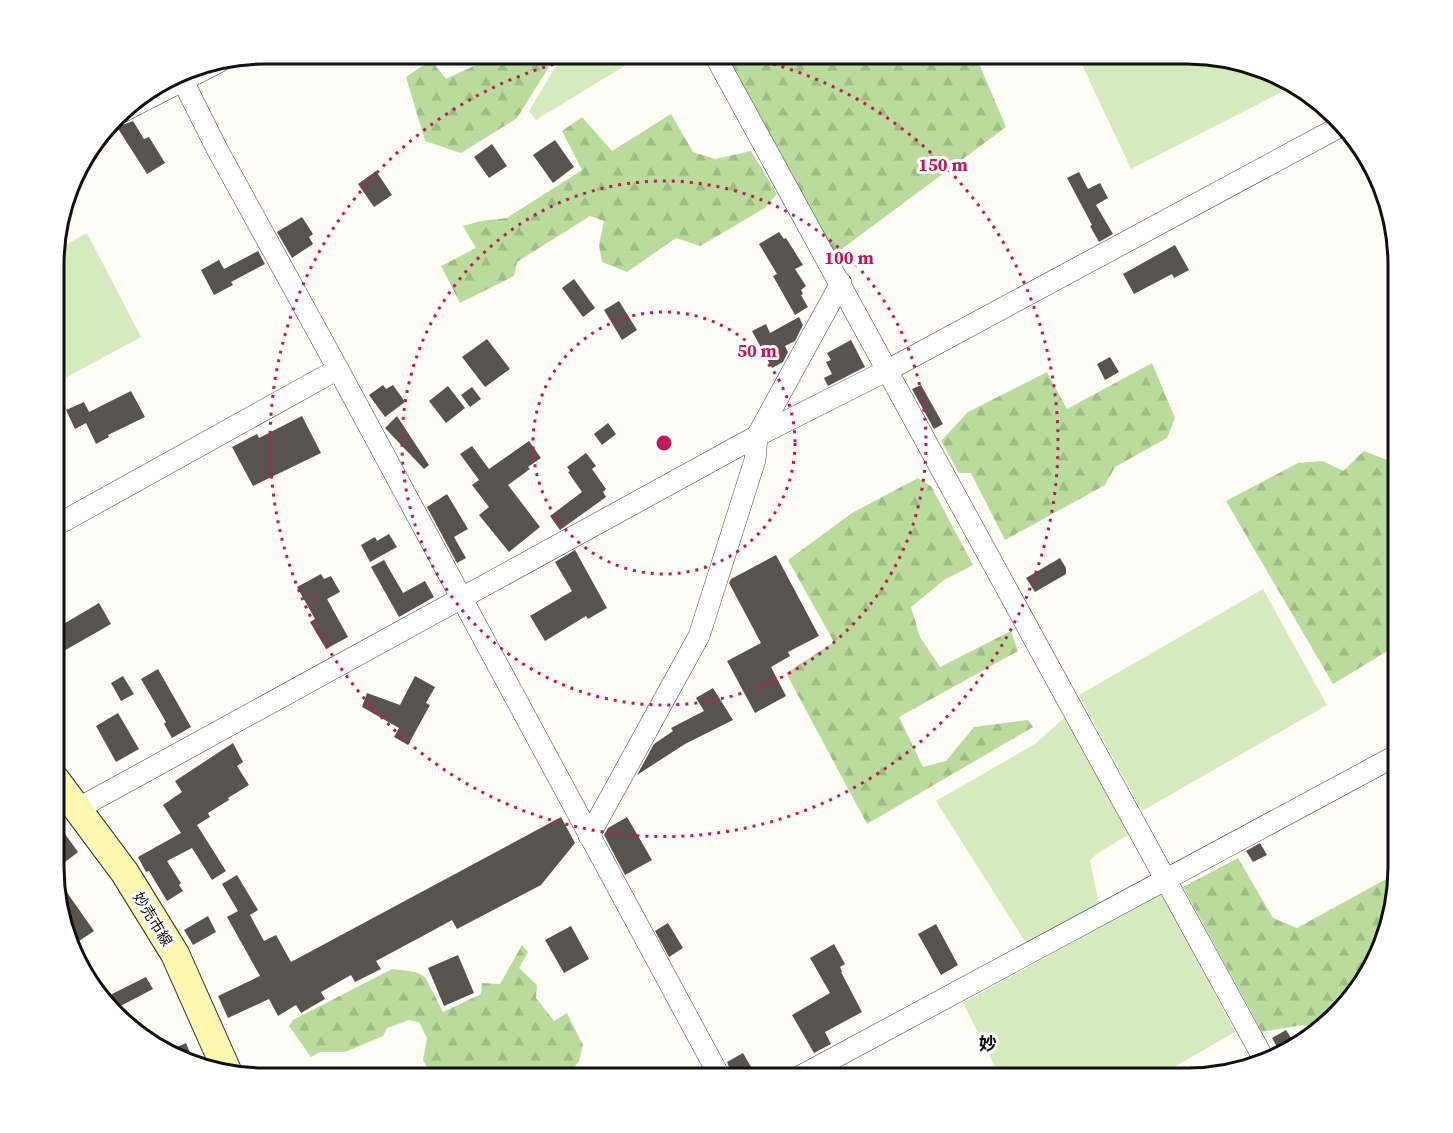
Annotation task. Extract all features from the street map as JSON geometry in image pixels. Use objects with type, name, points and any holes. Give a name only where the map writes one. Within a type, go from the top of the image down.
[{"type":"main road","name":"妙売市線","points":[[65,792],[125,873],[175,954],[224,1064]]},
{"type":"street","points":[[720,64],[1261,1054]]},
{"type":"street","points":[[184,82],[217,149],[715,1068]]},
{"type":"street","points":[[77,809],[757,436],[888,370],[1335,129]]},
{"type":"street","points":[[589,836],[699,636],[755,460],[757,436],[841,283]]},
{"type":"street","points":[[64,521],[338,369]]},
{"type":"street","points":[[816,1068],[1388,760]]},
{"type":"green space","points":[[425,64],[434,64],[446,79],[477,64],[551,64],[517,118],[461,153],[425,141],[406,77]]},
{"type":"green space","points":[[557,64],[627,64],[536,120],[529,111]]},
{"type":"green space","points":[[730,64],[980,65],[1006,127],[835,254]]},
{"type":"green space","points":[[1082,65],[1214,66],[1240,71],[1265,80],[1278,86],[1282,92],[1131,169]]},
{"type":"green space","points":[[671,114],[693,152],[715,159],[751,151],[777,194],[765,208],[700,246],[676,238],[627,272],[602,262],[599,245],[604,221],[590,216],[517,262],[514,276],[460,303],[441,266],[476,248],[463,226],[507,218],[582,170],[562,131],[582,117],[612,151]]},
{"type":"green space","points":[[87,233],[141,337],[64,379],[64,265],[66,245]]},
{"type":"green space","points":[[1152,363],[1175,418],[1167,438],[1115,467],[1105,485],[1005,540],[971,473],[959,473],[941,441],[968,412],[1047,372],[1067,409]]},
{"type":"green space","points":[[1364,451],[1388,460],[1388,651],[1333,684],[1226,501],[1298,463],[1323,461],[1343,471]]},
{"type":"green space","points":[[918,478],[931,486],[973,565],[944,580],[911,607],[920,637],[940,667],[1011,631],[1018,651],[899,717],[923,767],[946,761],[974,727],[1028,720],[1033,727],[867,824],[786,673],[834,642],[788,560],[852,513]]},
{"type":"green space","points":[[1263,589],[1327,705],[1142,811],[1079,695]]},
{"type":"green space","points":[[1065,717],[1130,834],[1090,860],[1099,905],[1026,943],[936,801],[1035,744]]},
{"type":"green space","points":[[1238,858],[1273,918],[1297,928],[1388,878],[1382,920],[1373,945],[1355,979],[1339,1000],[1310,1027],[1302,1025],[1262,1032],[1183,887]]},
{"type":"green space","points":[[1162,893],[1235,1032],[1172,1068],[996,1068],[963,1003]]},
{"type":"green space","points":[[522,945],[528,952],[519,968],[537,985],[536,998],[554,1021],[567,1013],[583,1045],[579,1061],[574,1068],[428,1068],[423,1060],[427,1038],[419,1022],[409,1020],[387,1028],[383,1036],[345,1052],[320,1052],[311,1057],[289,1026],[293,1020],[392,969],[416,972],[425,977],[443,1012],[481,994],[482,983],[500,984]]},
{"type":"building","points":[[133,121],[144,139],[149,137],[165,163],[147,174],[118,129]]},
{"type":"building","points":[[555,140],[574,167],[553,183],[533,155]]},
{"type":"building","points":[[492,144],[507,166],[489,178],[474,157]]},
{"type":"building","points":[[376,171],[392,195],[374,207],[358,184]]},
{"type":"building","points":[[1079,172],[1088,189],[1100,183],[1108,198],[1096,205],[1113,234],[1099,242],[1067,178]]},
{"type":"building","points":[[302,217],[313,234],[309,237],[313,244],[292,258],[277,232]]},
{"type":"building","points":[[779,232],[784,239],[786,238],[803,265],[795,269],[806,286],[801,290],[803,294],[801,295],[808,307],[795,315],[773,276],[777,274],[759,244]]},
{"type":"building","points":[[1175,245],[1189,270],[1174,278],[1172,274],[1134,294],[1123,274]]},
{"type":"building","points":[[258,251],[265,264],[231,282],[233,285],[214,295],[201,270],[219,260],[224,269]]},
{"type":"building","points":[[574,279],[595,308],[583,317],[562,288]]},
{"type":"building","points":[[619,301],[637,330],[622,340],[604,310]]},
{"type":"building","points":[[799,317],[803,325],[795,341],[785,346],[788,352],[783,362],[772,368],[752,331],[766,324],[770,333]]},
{"type":"building","points":[[487,339],[510,369],[485,387],[462,357]]},
{"type":"building","points":[[851,340],[865,367],[828,386],[824,378],[832,374],[826,362],[831,360],[827,353]]},
{"type":"building","points":[[1110,357],[1119,372],[1105,380],[1097,364]]},
{"type":"building","points":[[383,385],[386,389],[393,385],[405,402],[385,417],[369,395]]},
{"type":"building","points":[[921,385],[943,424],[934,429],[912,389]]},
{"type":"building","points":[[448,386],[465,408],[446,423],[429,401]]},
{"type":"building","points":[[472,387],[481,399],[470,407],[461,395]]},
{"type":"building","points":[[131,391],[145,417],[108,435],[109,437],[96,444],[86,423],[75,429],[66,410],[84,402],[89,412]]},
{"type":"building","points":[[302,416],[321,453],[253,486],[232,447],[257,434],[259,438]]},
{"type":"building","points":[[397,416],[429,465],[424,469],[385,428]]},
{"type":"building","points":[[608,423],[616,434],[602,445],[594,434]]},
{"type":"building","points":[[529,441],[541,458],[508,485],[540,527],[509,552],[479,515],[489,507],[472,485],[479,480],[460,454],[472,446],[489,469]]},
{"type":"building","points":[[586,453],[596,466],[592,469],[606,489],[603,492],[606,497],[560,530],[550,516],[582,492],[567,467]]},
{"type":"building","points":[[447,494],[468,529],[454,537],[466,558],[457,563],[427,507]]},
{"type":"building","points":[[389,534],[397,547],[370,562],[361,545],[375,537],[377,541]]},
{"type":"building","points":[[575,550],[607,608],[588,619],[586,616],[545,641],[530,616],[572,591],[555,562]]},
{"type":"building","points":[[776,555],[819,636],[788,652],[790,656],[771,667],[786,696],[755,713],[727,661],[761,643],[729,583],[731,579]]},
{"type":"building","points":[[1060,558],[1066,568],[1066,574],[1035,592],[1026,578]]},
{"type":"building","points":[[384,560],[403,593],[425,581],[434,597],[399,617],[371,567]]},
{"type":"building","points":[[321,574],[324,579],[331,576],[340,592],[327,599],[348,637],[326,649],[310,622],[315,619],[297,587]]},
{"type":"building","points":[[99,603],[111,624],[65,650],[65,623]]},
{"type":"building","points":[[158,669],[191,727],[172,738],[164,724],[166,722],[141,679]]},
{"type":"building","points":[[123,676],[134,694],[121,701],[111,683]]},
{"type":"building","points":[[415,676],[435,687],[426,703],[430,705],[408,745],[394,737],[399,728],[362,707],[367,693],[400,705]]},
{"type":"building","points":[[713,688],[733,720],[685,744],[637,775],[654,744],[673,731],[671,728],[704,711],[696,698]]},
{"type":"building","points":[[118,713],[139,749],[116,762],[96,726]]},
{"type":"building","points":[[233,743],[243,762],[237,766],[249,785],[208,813],[210,817],[197,825],[226,871],[212,880],[192,848],[167,861],[181,883],[179,885],[183,891],[167,901],[138,857],[181,833],[163,805],[182,792],[175,781]]},
{"type":"building","points":[[561,817],[575,843],[541,885],[457,929],[452,920],[376,961],[381,969],[355,982],[351,975],[321,992],[325,999],[301,1013],[296,1005],[278,1016],[269,999],[228,1018],[218,996],[260,976],[227,917],[238,911],[222,884],[237,875],[258,910],[250,915],[264,941],[276,935],[291,962]]},
{"type":"building","points":[[627,817],[652,860],[625,875],[604,835],[608,828]]},
{"type":"building","points":[[65,834],[78,852],[65,862]]},
{"type":"building","points":[[1260,843],[1267,855],[1253,862],[1246,851]]},
{"type":"building","points":[[66,891],[94,931],[79,941],[71,920]]},
{"type":"building","points":[[208,916],[216,932],[193,945],[184,930]]},
{"type":"building","points":[[668,923],[683,948],[669,957],[655,931]]},
{"type":"building","points":[[936,924],[958,965],[941,975],[918,934]]},
{"type":"building","points":[[571,926],[589,959],[564,973],[545,940]]},
{"type":"building","points":[[834,944],[845,964],[840,967],[841,972],[862,1012],[825,1032],[831,1044],[814,1053],[792,1015],[830,993],[810,958]]},
{"type":"building","points":[[458,955],[474,993],[444,1006],[428,968]]},
{"type":"building","points":[[146,977],[153,989],[120,1006],[110,995]]},
{"type":"building","points":[[1286,1030],[1292,1039],[1277,1047],[1272,1038]]},
{"type":"building","points":[[186,1043],[190,1054],[188,1053],[176,1048]]},
{"type":"building","points":[[743,1053],[752,1068],[729,1068],[727,1062]]},
{"type":"district","name":"妙","points":[[988,1043]]}]
